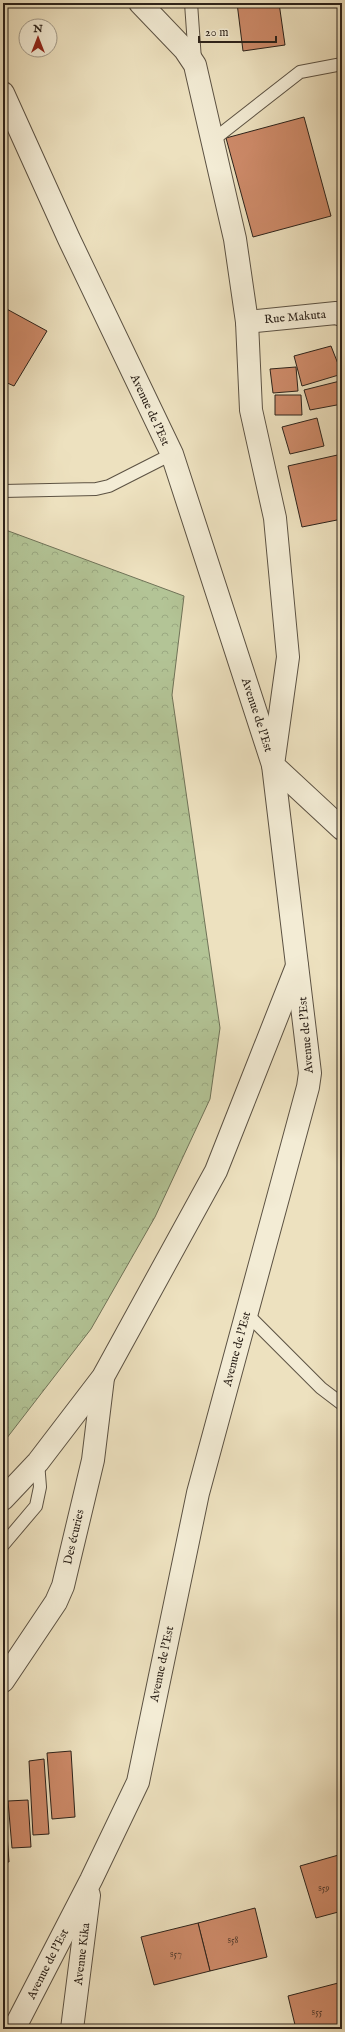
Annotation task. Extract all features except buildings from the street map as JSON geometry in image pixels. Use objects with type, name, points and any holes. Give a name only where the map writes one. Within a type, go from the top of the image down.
[{"type":"street","points":[[140,3],[185,50],[196,65],[235,239],[247,322],[251,410],[275,518],[288,657],[273,765],[342,829]]},
{"type":"street","name":"Avenue de l'Est","points":[[3,93],[69,239],[172,454],[273,765],[298,963],[310,1073],[247,1314],[198,1493],[138,1782],[91,1880],[14,2029]]},
{"type":"street","name":"Rue Makuta","points":[[247,322],[336,313],[342,315]]},
{"type":"street","points":[[3,1499],[38,1462],[103,1377],[216,1171],[298,963]]},
{"type":"street","name":"Des écuries","points":[[3,1681],[56,1602],[63,1586],[93,1460],[103,1377]]},
{"type":"street","name":"Avenue Kika","points":[[72,2029],[91,1880]]},
{"type":"lane","points":[[191,3],[196,65]]},
{"type":"lane","points":[[212,140],[300,72],[342,64]]},
{"type":"lane","points":[[3,491],[96,489],[109,486],[172,454]]},
{"type":"lane","points":[[247,1314],[321,1388],[342,1404]]},
{"type":"lane","points":[[3,1545],[36,1506],[40,1487],[38,1462]]},
{"type":"green space","points":[[3,529],[184,596],[172,695],[220,1028],[210,1099],[155,1217],[91,1329],[3,1443]]}]
